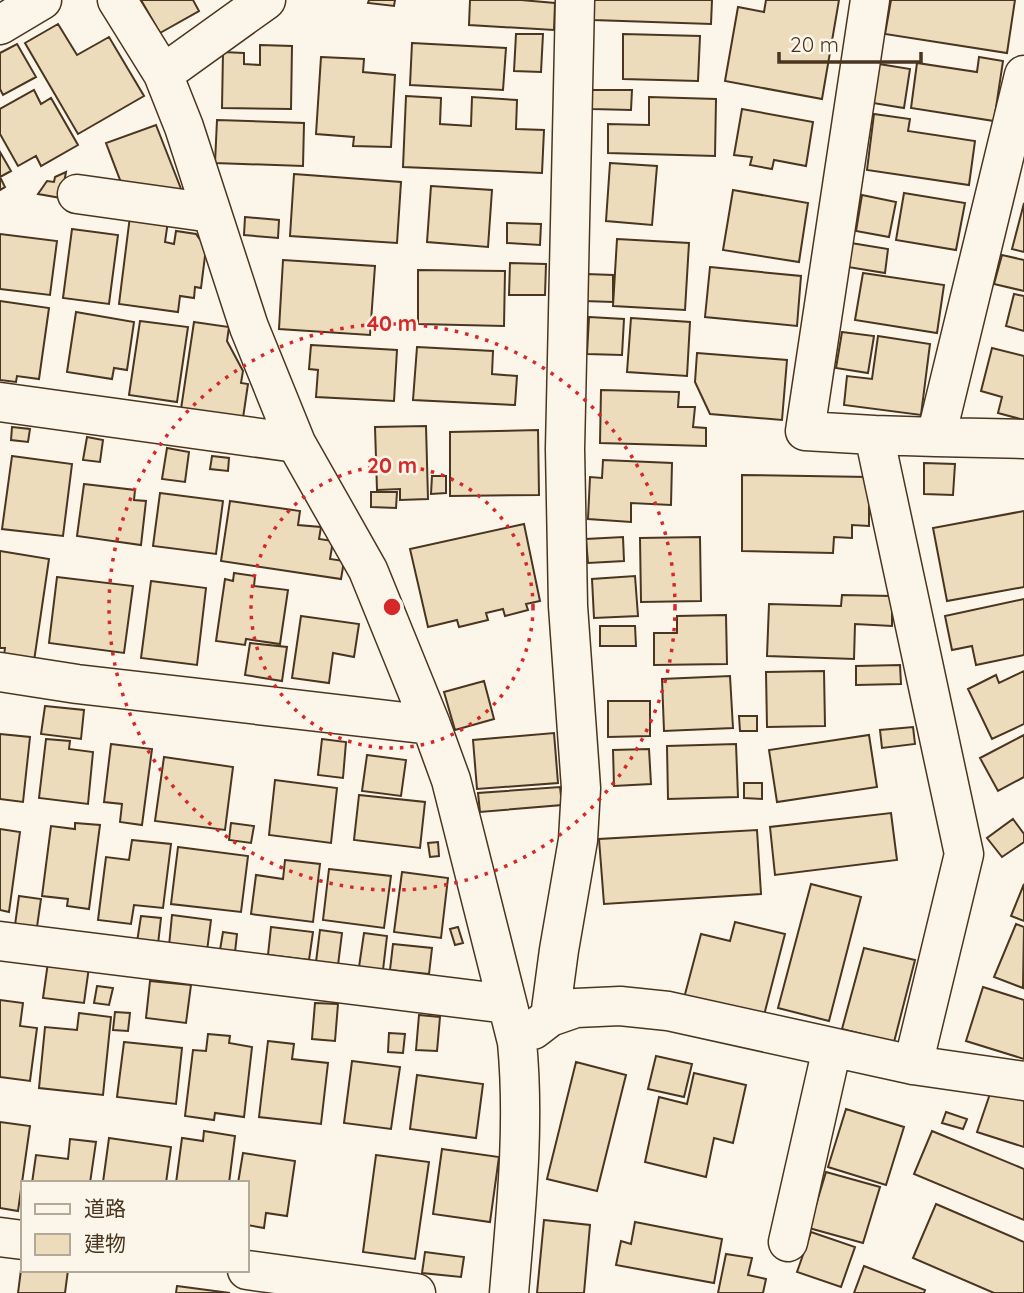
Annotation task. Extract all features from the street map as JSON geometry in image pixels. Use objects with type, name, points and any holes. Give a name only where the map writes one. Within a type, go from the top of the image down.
[{"type":"street","points":[[0,25],[42,0]]},
{"type":"street","points":[[117,0],[163,74],[184,127],[250,327],[296,443],[368,570],[451,780],[517,1042],[520,1077],[519,1162],[509,1293]]},
{"type":"street","points":[[163,74],[266,0]]},
{"type":"street","points":[[550,1017],[578,840],[581,788],[568,606],[565,449],[575,0]]},
{"type":"street","points":[[870,0],[805,431],[1024,439]]},
{"type":"street","points":[[936,437],[1024,75]]},
{"type":"street","points":[[78,194],[212,213]]},
{"type":"street","points":[[0,402],[296,443]]},
{"type":"street","points":[[874,435],[964,853],[913,1065]]},
{"type":"street","points":[[0,672],[77,684],[431,725]]},
{"type":"street","points":[[0,941],[507,1004]]},
{"type":"street","points":[[517,1042],[550,1017],[576,1008],[620,1006],[668,1011],[913,1065],[1024,1082]]},
{"type":"street","points":[[788,1242],[832,1048]]},
{"type":"street","points":[[0,1237],[21,1240]]},
{"type":"street","points":[[248,1270],[416,1293]]},
{"type":"building","points":[[141,0],[193,0],[199,11],[160,33]]},
{"type":"building","points":[[369,0],[395,0],[394,6],[368,3]]},
{"type":"building","points":[[470,0],[555,3],[554,30],[469,25]]},
{"type":"building","points":[[594,0],[712,0],[711,24],[593,20]]},
{"type":"building","points":[[766,0],[839,0],[822,99],[725,81],[738,7],[764,12]]},
{"type":"building","points":[[891,0],[1015,0],[1007,53],[885,34]]},
{"type":"building","points":[[58,24],[77,55],[109,37],[144,96],[78,134],[25,43]]},
{"type":"building","points":[[516,34],[543,34],[541,72],[514,71]]},
{"type":"building","points":[[623,34],[700,36],[698,81],[623,79]]},
{"type":"building","points":[[412,43],[506,48],[503,90],[410,85]]},
{"type":"building","points":[[17,44],[36,77],[3,95],[0,89],[0,53]]},
{"type":"building","points":[[260,45],[292,46],[291,109],[222,108],[223,52],[244,53],[244,64],[260,65]]},
{"type":"building","points":[[321,57],[364,59],[363,72],[395,75],[391,147],[353,146],[354,137],[316,134]]},
{"type":"building","points":[[979,57],[1003,61],[994,121],[911,108],[917,63],[977,72]]},
{"type":"building","points":[[879,64],[910,69],[904,108],[873,103]]},
{"type":"building","points":[[34,90],[41,104],[51,98],[78,145],[41,166],[36,156],[18,166],[0,134],[0,109]]},
{"type":"building","points":[[592,90],[632,90],[631,110],[592,109]]},
{"type":"building","points":[[406,96],[441,98],[440,124],[471,126],[472,97],[517,100],[516,129],[544,130],[542,173],[403,167]]},
{"type":"building","points":[[649,97],[716,99],[715,156],[608,153],[608,124],[649,125]]},
{"type":"building","points":[[742,109],[813,122],[806,166],[774,160],[772,169],[750,165],[752,157],[734,155]]},
{"type":"building","points":[[874,114],[910,119],[908,131],[975,141],[969,185],[867,170]]},
{"type":"building","points":[[217,120],[304,123],[303,166],[215,163]]},
{"type":"building","points":[[156,125],[183,194],[122,185],[106,143]]},
{"type":"building","points":[[0,152],[11,171],[0,177]]},
{"type":"building","points":[[610,163],[657,166],[652,225],[606,221]]},
{"type":"building","points":[[66,172],[61,198],[38,194],[47,181],[54,182],[55,177]]},
{"type":"building","points":[[294,174],[401,182],[397,243],[290,236]]},
{"type":"building","points":[[0,177],[5,187],[0,190]]},
{"type":"building","points":[[431,186],[492,190],[488,247],[427,242]]},
{"type":"building","points":[[733,190],[808,203],[799,262],[723,250]]},
{"type":"building","points":[[904,193],[965,203],[956,250],[896,240]]},
{"type":"building","points":[[862,195],[896,202],[889,237],[856,231]]},
{"type":"building","points":[[1024,203],[1024,252],[1012,249]]},
{"type":"building","points":[[130,216],[168,221],[165,242],[174,244],[176,231],[196,234],[206,248],[201,288],[195,287],[194,298],[180,296],[178,312],[119,304]]},
{"type":"building","points":[[245,217],[279,220],[278,238],[244,235]]},
{"type":"building","points":[[507,223],[541,224],[540,245],[507,243]]},
{"type":"building","points":[[72,229],[118,235],[109,304],[63,298]]},
{"type":"building","points":[[0,234],[57,241],[50,295],[0,289]]},
{"type":"building","points":[[617,239],[689,243],[685,310],[613,306]]},
{"type":"building","points":[[851,243],[888,249],[885,273],[848,267]]},
{"type":"building","points":[[1002,255],[1024,260],[1024,291],[994,284]]},
{"type":"building","points":[[283,260],[375,266],[370,335],[279,329]]},
{"type":"building","points":[[510,263],[546,264],[545,295],[509,295]]},
{"type":"building","points":[[710,267],[801,276],[797,326],[705,317]]},
{"type":"building","points":[[418,270],[505,271],[504,326],[418,324]]},
{"type":"building","points":[[863,273],[944,285],[937,333],[855,320]]},
{"type":"building","points":[[586,274],[613,275],[613,302],[584,301]]},
{"type":"building","points":[[1014,294],[1024,296],[1024,331],[1006,326]]},
{"type":"building","points":[[0,301],[49,308],[39,379],[17,376],[16,382],[0,380]]},
{"type":"building","points":[[76,312],[134,322],[127,370],[114,368],[112,379],[67,372]]},
{"type":"building","points":[[589,317],[624,319],[622,355],[587,354]]},
{"type":"building","points":[[631,318],[690,322],[687,376],[627,372]]},
{"type":"building","points":[[140,321],[188,327],[177,402],[129,395]]},
{"type":"building","points":[[194,322],[229,327],[227,341],[243,371],[241,383],[248,384],[243,418],[181,409]]},
{"type":"building","points":[[842,332],[874,336],[868,373],[836,368]]},
{"type":"building","points":[[878,336],[930,344],[921,415],[844,405],[847,376],[872,379]]},
{"type":"building","points":[[311,345],[397,350],[394,401],[316,397],[318,370],[309,369]]},
{"type":"building","points":[[417,347],[493,351],[492,374],[517,376],[515,405],[413,400]]},
{"type":"building","points":[[992,348],[1024,356],[1024,420],[998,413],[1002,397],[981,391]]},
{"type":"building","points":[[697,353],[787,360],[782,420],[710,414],[695,382]]},
{"type":"building","points":[[601,390],[679,392],[678,407],[695,407],[693,427],[706,428],[706,446],[600,443]]},
{"type":"building","points":[[426,426],[428,499],[400,500],[400,489],[377,490],[375,427]]},
{"type":"building","points":[[12,427],[30,429],[28,442],[11,440]]},
{"type":"building","points":[[538,430],[539,495],[450,496],[450,432]]},
{"type":"building","points":[[87,437],[103,440],[100,462],[83,460]]},
{"type":"building","points":[[167,448],[189,452],[185,482],[162,479]]},
{"type":"building","points":[[12,456],[72,464],[63,536],[2,529]]},
{"type":"building","points":[[212,456],[229,458],[228,471],[210,469]]},
{"type":"building","points":[[603,460],[672,463],[671,505],[631,503],[631,522],[588,519],[590,477],[602,478]]},
{"type":"building","points":[[924,463],[955,464],[953,495],[924,494]]},
{"type":"building","points":[[742,475],[869,477],[869,526],[852,525],[852,538],[834,537],[833,553],[742,551]]},
{"type":"building","points":[[432,476],[446,476],[446,493],[431,494]]},
{"type":"building","points":[[84,484],[135,490],[134,500],[146,501],[141,545],[77,536]]},
{"type":"building","points":[[371,492],[397,492],[396,508],[371,507]]},
{"type":"building","points":[[160,493],[223,501],[216,554],[153,546]]},
{"type":"building","points":[[230,501],[300,511],[298,525],[321,527],[319,539],[333,541],[330,559],[344,561],[341,579],[221,561]]},
{"type":"building","points":[[1024,511],[1024,587],[947,601],[933,528]]},
{"type":"building","points":[[524,524],[540,601],[526,604],[528,610],[505,616],[503,609],[486,613],[488,620],[459,627],[457,620],[428,627],[410,549]]},
{"type":"building","points":[[623,537],[624,561],[588,563],[586,539]]},
{"type":"building","points":[[700,537],[701,601],[641,602],[640,538]]},
{"type":"building","points":[[0,551],[49,559],[34,661],[4,656],[5,648],[0,648]]},
{"type":"building","points":[[234,573],[255,576],[254,586],[288,590],[280,644],[246,639],[245,645],[216,641],[225,579],[233,581]]},
{"type":"building","points":[[635,576],[638,616],[594,618],[592,579]]},
{"type":"building","points":[[57,577],[133,586],[124,653],[49,643]]},
{"type":"building","points":[[151,581],[206,588],[197,665],[141,658]]},
{"type":"building","points":[[842,595],[892,596],[892,626],[855,624],[854,659],[767,656],[769,604],[841,606]]},
{"type":"building","points":[[1024,599],[1024,655],[976,665],[972,646],[952,650],[945,616]]},
{"type":"building","points":[[726,615],[727,664],[654,665],[654,633],[677,633],[677,616]]},
{"type":"building","points":[[301,616],[359,624],[354,657],[333,653],[329,683],[292,678]]},
{"type":"building","points":[[600,626],[635,626],[636,646],[600,646]]},
{"type":"building","points":[[250,643],[287,647],[282,681],[245,675]]},
{"type":"building","points":[[900,665],[901,684],[856,685],[856,666]]},
{"type":"building","points":[[824,671],[825,726],[767,727],[766,672]]},
{"type":"building","points":[[1024,671],[1024,724],[992,739],[968,689],[996,675],[999,683]]},
{"type":"building","points":[[730,676],[733,728],[664,731],[662,679]]},
{"type":"building","points":[[484,681],[494,719],[455,730],[444,692]]},
{"type":"building","points":[[608,701],[650,701],[650,736],[608,737]]},
{"type":"building","points":[[45,706],[84,710],[81,739],[41,734]]},
{"type":"building","points":[[739,716],[757,716],[757,731],[740,731]]},
{"type":"building","points":[[913,727],[915,744],[882,748],[880,730]]},
{"type":"building","points":[[554,733],[558,783],[477,789],[473,740]]},
{"type":"building","points":[[0,734],[30,737],[23,802],[0,799]]},
{"type":"building","points":[[869,735],[877,787],[777,802],[769,750]]},
{"type":"building","points":[[1024,735],[1024,777],[998,791],[980,758]]},
{"type":"building","points":[[46,739],[70,741],[69,749],[93,752],[88,804],[39,798]]},
{"type":"building","points":[[322,739],[346,742],[343,778],[318,775]]},
{"type":"building","points":[[111,744],[152,749],[142,825],[120,822],[122,804],[104,802]]},
{"type":"building","points":[[736,744],[738,797],[668,799],[667,746]]},
{"type":"building","points":[[649,749],[651,784],[614,786],[613,750]]},
{"type":"building","points":[[367,755],[406,760],[401,796],[362,791]]},
{"type":"building","points":[[164,757],[233,767],[225,830],[155,821]]},
{"type":"building","points":[[275,780],[337,788],[331,843],[269,835]]},
{"type":"building","points":[[744,783],[762,783],[762,799],[744,798]]},
{"type":"building","points":[[560,787],[562,805],[480,812],[478,793]]},
{"type":"building","points":[[359,795],[425,802],[420,848],[354,840]]},
{"type":"building","points":[[891,813],[897,860],[775,875],[770,827]]},
{"type":"building","points":[[1013,819],[1024,834],[1024,842],[1002,857],[987,838]]},
{"type":"building","points":[[75,823],[100,825],[89,909],[67,906],[68,899],[42,896],[51,826],[75,829]]},
{"type":"building","points":[[231,823],[254,826],[251,843],[229,840]]},
{"type":"building","points":[[0,829],[20,832],[9,912],[0,910]]},
{"type":"building","points":[[757,830],[761,894],[604,904],[599,839]]},
{"type":"building","points":[[132,840],[171,844],[163,908],[134,905],[131,924],[98,920],[106,857],[129,860]]},
{"type":"building","points":[[438,842],[439,856],[430,857],[428,843]]},
{"type":"building","points":[[178,847],[248,856],[241,912],[171,904]]},
{"type":"building","points":[[285,860],[320,864],[313,922],[251,914],[256,875],[283,879]]},
{"type":"building","points":[[329,869],[391,876],[384,928],[323,920]]},
{"type":"building","points":[[402,872],[448,878],[441,938],[394,932]]},
{"type":"building","points":[[811,884],[861,897],[829,1021],[778,1008]]},
{"type":"building","points":[[1024,884],[1024,921],[1011,916]]},
{"type":"building","points":[[19,896],[41,899],[37,927],[15,925]]},
{"type":"building","points":[[172,915],[211,920],[207,951],[169,946]]},
{"type":"building","points":[[141,916],[161,918],[158,944],[137,942]]},
{"type":"building","points":[[735,922],[785,934],[763,1019],[684,998],[701,934],[730,941]]},
{"type":"building","points":[[1016,924],[1024,927],[1023,988],[994,977]]},
{"type":"building","points":[[271,927],[313,932],[309,960],[268,955]]},
{"type":"building","points":[[458,927],[463,943],[455,945],[450,929]]},
{"type":"building","points":[[320,930],[342,933],[338,965],[316,962]]},
{"type":"building","points":[[223,932],[237,934],[235,952],[220,950]]},
{"type":"building","points":[[364,933],[387,936],[383,970],[359,967]]},
{"type":"building","points":[[393,944],[432,948],[429,974],[390,970]]},
{"type":"building","points":[[864,948],[915,960],[894,1042],[842,1029]]},
{"type":"building","points":[[48,962],[89,967],[84,1003],[43,998]]},
{"type":"building","points":[[150,981],[191,985],[186,1023],[146,1018]]},
{"type":"building","points":[[97,986],[113,988],[109,1005],[94,1003]]},
{"type":"building","points":[[983,987],[1024,1000],[1024,1059],[966,1041]]},
{"type":"building","points":[[0,1000],[23,1003],[20,1026],[37,1028],[30,1081],[0,1077]]},
{"type":"building","points":[[315,1003],[338,1004],[335,1041],[312,1039]]},
{"type":"building","points":[[115,1012],[130,1013],[128,1031],[113,1030]]},
{"type":"building","points":[[79,1013],[111,1017],[103,1095],[39,1088],[45,1027],[77,1030]]},
{"type":"building","points":[[419,1015],[440,1017],[437,1051],[416,1050]]},
{"type":"building","points":[[389,1033],[405,1034],[403,1053],[388,1052]]},
{"type":"building","points":[[208,1034],[230,1036],[229,1043],[252,1047],[244,1117],[215,1113],[214,1120],[185,1116],[193,1050],[206,1051]]},
{"type":"building","points":[[268,1041],[294,1044],[292,1059],[328,1063],[321,1124],[259,1117]]},
{"type":"building","points":[[124,1042],[182,1048],[176,1104],[117,1097]]},
{"type":"building","points":[[656,1056],[692,1064],[684,1097],[648,1089]]},
{"type":"building","points":[[352,1061],[400,1067],[391,1129],[344,1123]]},
{"type":"building","points":[[576,1062],[626,1075],[597,1191],[547,1179]]},
{"type":"building","points":[[694,1073],[746,1085],[733,1143],[714,1138],[706,1177],[645,1162],[659,1097],[687,1104]]},
{"type":"building","points":[[417,1075],[483,1084],[476,1138],[410,1129]]},
{"type":"building","points":[[993,1085],[1024,1095],[1024,1147],[977,1132]]},
{"type":"building","points":[[846,1109],[904,1127],[886,1185],[828,1167]]},
{"type":"building","points":[[946,1112],[967,1119],[963,1129],[942,1123]]},
{"type":"building","points":[[0,1122],[30,1126],[18,1211],[0,1208]]},
{"type":"building","points":[[204,1131],[235,1136],[229,1181],[176,1181],[182,1138],[203,1141]]},
{"type":"building","points":[[932,1131],[1024,1169],[1024,1220],[914,1174]]},
{"type":"building","points":[[109,1138],[171,1147],[166,1181],[103,1181]]},
{"type":"building","points":[[70,1139],[96,1142],[90,1181],[32,1181],[36,1155],[68,1159]]},
{"type":"building","points":[[442,1149],[499,1157],[490,1222],[433,1214]]},
{"type":"building","points":[[243,1153],[295,1161],[287,1216],[266,1213],[264,1228],[248,1225],[248,1181],[238,1181]]},
{"type":"building","points":[[376,1155],[429,1162],[415,1259],[363,1252]]},
{"type":"building","points":[[826,1172],[880,1187],[863,1243],[809,1228]]},
{"type":"building","points":[[936,1204],[1024,1242],[1024,1293],[994,1293],[913,1258]]},
{"type":"building","points":[[544,1220],[590,1225],[584,1293],[537,1293]]},
{"type":"building","points":[[635,1222],[722,1239],[714,1283],[616,1265],[621,1241],[631,1244]]},
{"type":"building","points":[[811,1232],[855,1247],[841,1287],[797,1272]]},
{"type":"building","points":[[425,1252],[464,1257],[461,1277],[422,1273]]},
{"type":"building","points":[[726,1254],[752,1258],[748,1275],[766,1279],[763,1293],[718,1293]]},
{"type":"building","points":[[864,1266],[925,1290],[924,1293],[854,1293]]},
{"type":"building","points":[[21,1270],[21,1272],[68,1272],[65,1293],[18,1293]]},
{"type":"building","points":[[177,1286],[230,1293],[176,1293]]}]
